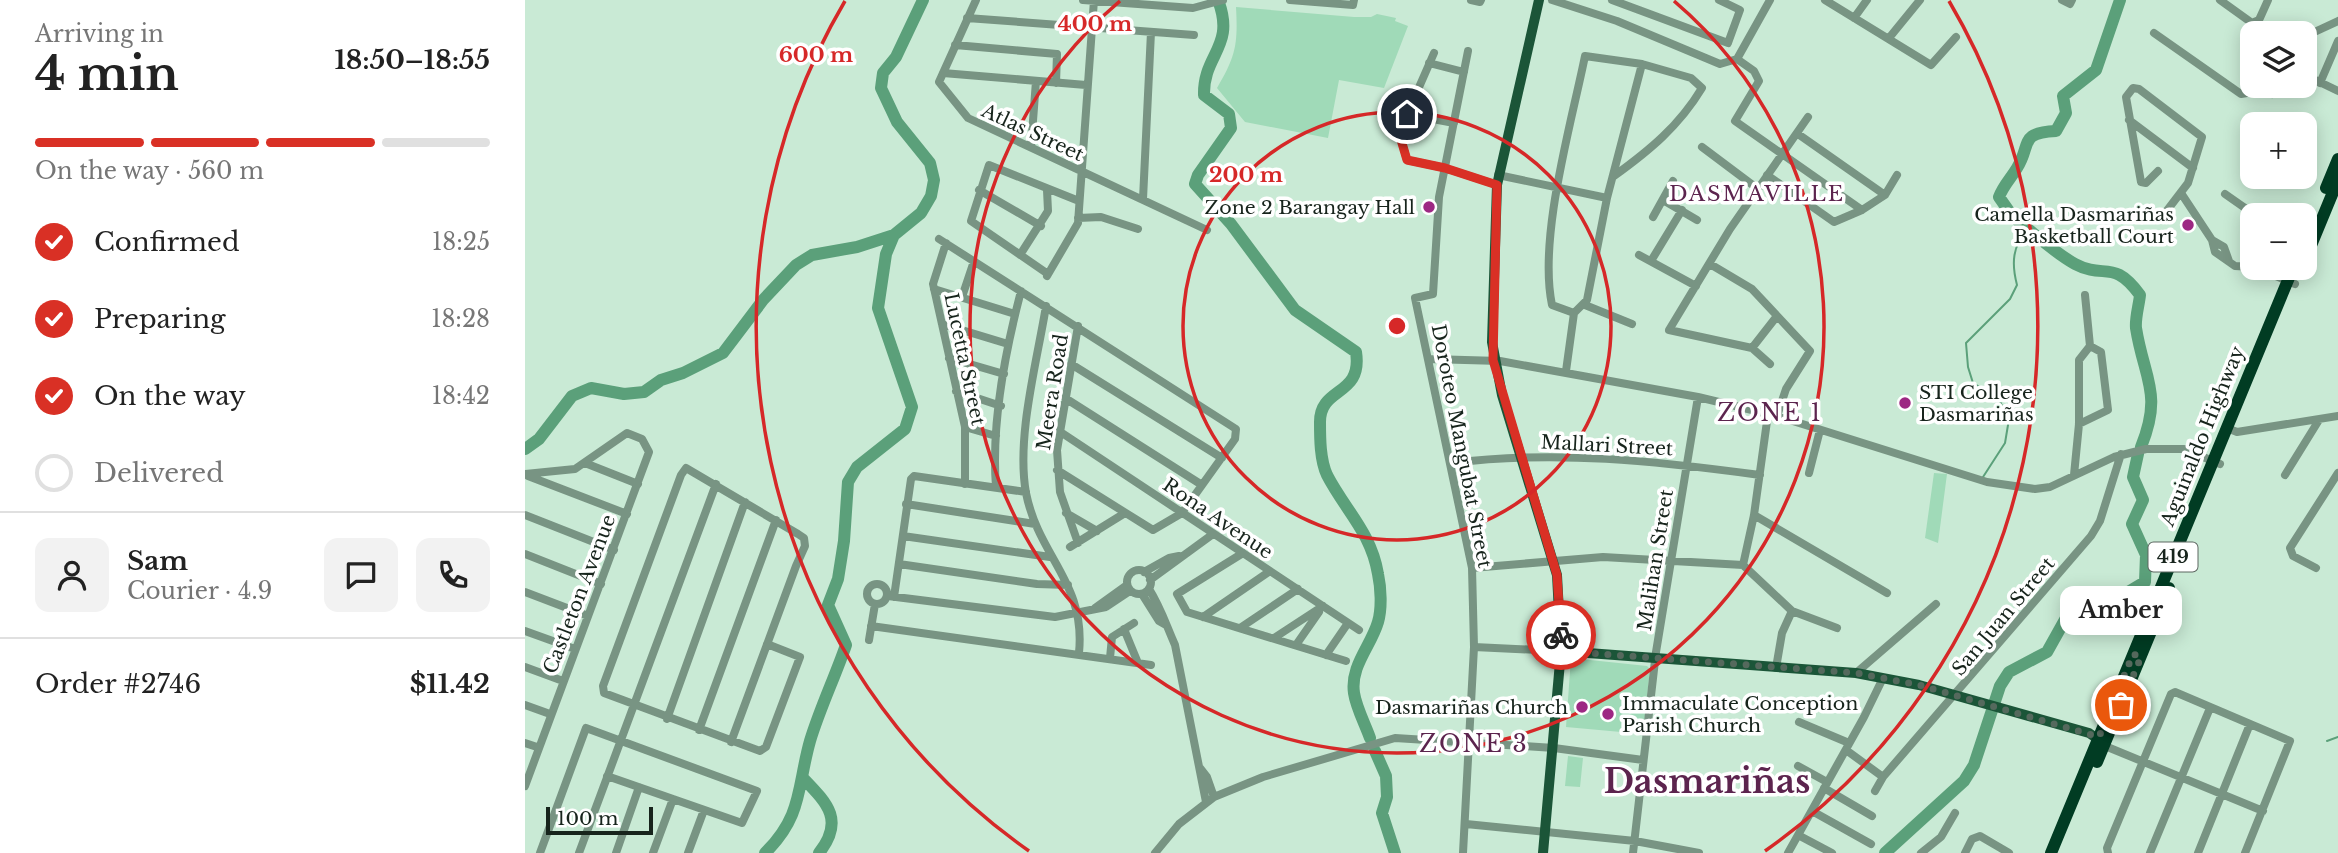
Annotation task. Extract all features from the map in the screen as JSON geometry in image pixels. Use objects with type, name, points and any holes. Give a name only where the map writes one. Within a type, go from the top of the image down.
[{"type":"highway","points":[[2317,210],[2338,159]]},
{"type":"highway","points":[[2317,231],[2338,180]]},
{"type":"highway","name":"Aguinaldo Highway","points":[[2060,853],[2102,741],[2291,280]]},
{"type":"highway","name":"Aguinaldo Highway","points":[[2051,853],[2102,741]]},
{"type":"main road","points":[[1539,0],[1497,180],[1493,360],[1553,560],[1560,614],[1561,651],[1543,853]]},
{"type":"main road","points":[[1561,651],[1856,673],[1986,703],[2102,741]]},
{"type":"street","points":[[975,0],[943,73],[1086,85]]},
{"type":"street","points":[[1083,0],[1200,7],[1223,0]]},
{"type":"street","points":[[1079,201],[989,165],[971,221],[1047,275],[1078,218],[1094,0]]},
{"type":"street","points":[[1290,0],[1353,5],[1354,0]]},
{"type":"street","points":[[1471,0],[1481,0]]},
{"type":"street","points":[[1552,0],[1617,21],[1720,64],[1737,59],[1770,0]]},
{"type":"street","points":[[1612,0],[1728,43],[1740,10],[1733,3],[1719,0]]},
{"type":"street","points":[[1825,0],[1931,65],[1955,37]]},
{"type":"street","points":[[1854,18],[1867,0]]},
{"type":"street","points":[[1889,38],[1920,0]]},
{"type":"street","points":[[2062,0],[2070,4],[2073,0]]},
{"type":"street","points":[[2220,0],[2252,23],[2259,20],[2269,0]]},
{"type":"street","points":[[967,18],[1194,35]]},
{"type":"street","points":[[2317,31],[2338,21]]},
{"type":"street","points":[[1143,199],[1151,32]]},
{"type":"street","points":[[2154,33],[2240,93]]},
{"type":"street","points":[[2320,83],[2338,41]]},
{"type":"street","points":[[955,45],[1058,54],[1056,83]]},
{"type":"street","points":[[1445,168],[1468,51]]},
{"type":"street","points":[[1434,52],[1399,133],[1407,160],[1497,180],[1557,187],[1607,198]]},
{"type":"street","points":[[1574,313],[1552,305],[1548,289],[1557,187],[1585,56],[1642,64],[1691,78],[1702,88],[1686,115],[1658,143],[1613,176]]},
{"type":"street","points":[[1737,59],[1754,71],[1759,81],[1735,121],[1862,210]]},
{"type":"street","points":[[1429,63],[1464,72]]},
{"type":"street","points":[[1566,371],[1574,313],[1585,305],[1607,198],[1642,64]]},
{"type":"street","name":"Atlas Street","points":[[943,73],[939,82],[968,118],[1207,230]]},
{"type":"street","points":[[1031,147],[1036,81]]},
{"type":"street","points":[[2317,81],[2338,91]]},
{"type":"street","points":[[2158,171],[2146,183],[2141,183],[2126,97],[2133,88],[2139,89],[2199,132],[2202,144],[2181,193],[2162,217]]},
{"type":"street","points":[[1407,114],[1454,123]]},
{"type":"street","points":[[1770,364],[1752,348],[1669,330],[1767,175],[1808,117]]},
{"type":"street","points":[[2129,120],[2193,167]]},
{"type":"street","points":[[1798,134],[1885,195]]},
{"type":"street","points":[[1702,147],[1758,189]]},
{"type":"street","name":"Doroteo Mangubat Street","points":[[1445,168],[1439,197],[1433,294],[1415,298],[1452,463],[1472,568],[1475,647],[1463,853]]},
{"type":"street","points":[[1767,175],[1835,222],[1862,210],[1885,195],[1897,175]]},
{"type":"street","points":[[1653,217],[1673,181]]},
{"type":"street","points":[[979,190],[1041,226]]},
{"type":"street","points":[[1020,255],[1041,226],[1048,211],[1047,190]]},
{"type":"street","points":[[2181,193],[2212,240],[2215,252],[2229,263],[2240,265]]},
{"type":"street","points":[[2225,194],[2240,204]]},
{"type":"street","points":[[1663,200],[1697,220]]},
{"type":"street","points":[[1651,261],[1682,210]]},
{"type":"street","points":[[1078,218],[1101,217],[1138,229]]},
{"type":"street","name":"Lucetta Street","points":[[965,484],[965,428],[934,289],[934,277],[943,241],[974,261]]},
{"type":"street","points":[[1639,255],[1696,286]]},
{"type":"street","points":[[962,297],[974,261],[1236,429],[1235,439],[1182,513],[1153,530],[1057,470]]},
{"type":"street","points":[[1710,264],[1752,289],[1810,351],[1773,415],[1743,565]]},
{"type":"street","points":[[934,289],[1015,314]]},
{"type":"street","points":[[996,487],[996,436],[1008,344],[1021,290]]},
{"type":"street","points":[[2074,475],[2079,424],[2079,360],[2090,346],[2085,295]]},
{"type":"street","points":[[1585,305],[1632,324]]},
{"type":"street","points":[[1046,306],[1027,428],[1026,492],[1035,524],[1050,557],[1068,584],[1079,614],[1079,653]]},
{"type":"street","points":[[1752,348],[1777,316]]},
{"type":"street","points":[[942,324],[1008,344]]},
{"type":"street","name":"Meera Road","points":[[1078,326],[1059,431],[1057,470],[1074,545],[1097,531]]},
{"type":"street","points":[[2079,424],[2108,410],[2101,352],[2090,346]]},
{"type":"street","points":[[949,358],[1004,373]]},
{"type":"street","points":[[1430,359],[1493,360],[1566,371],[1698,397],[1773,415],[1987,482],[2043,489],[2121,454],[2175,448],[2217,462]]},
{"type":"street","points":[[1071,364],[1222,458]]},
{"type":"street","points":[[956,391],[1001,406]]},
{"type":"street","name":"Malihan Street","points":[[1633,853],[1655,658],[1698,397]]},
{"type":"street","points":[[1065,398],[1202,485]]},
{"type":"street","points":[[2230,429],[2338,416]]},
{"type":"street","points":[[2285,475],[2319,420]]},
{"type":"street","points":[[965,428],[996,436]]},
{"type":"street","points":[[1809,473],[1820,430]]},
{"type":"street","name":"Rona Avenue","points":[[1059,431],[1359,630]]},
{"type":"street","name":"Castleton Avenue","points":[[526,782],[649,452],[642,439],[627,433],[586,463]]},
{"type":"street","name":"San Juan Street","points":[[1875,791],[1883,777],[2091,536],[2100,521],[2121,454]]},
{"type":"street","name":"Mallari Street","points":[[1452,463],[1520,456],[1622,459],[1760,475]]},
{"type":"street","points":[[525,475],[560,473],[586,463],[638,484]]},
{"type":"street","points":[[731,741],[767,644],[805,546],[804,538],[686,468],[676,487],[602,690],[606,696],[667,719],[760,751],[766,747],[800,657],[767,644]]},
{"type":"street","points":[[2316,568],[2293,556],[2290,548],[2338,473]]},
{"type":"street","points":[[525,475],[627,514]]},
{"type":"street","points":[[875,604],[884,602],[891,596],[899,564],[906,504],[914,476],[1026,492]]},
{"type":"street","points":[[579,853],[716,484]]},
{"type":"street","points":[[667,719],[745,502]]},
{"type":"street","points":[[906,504],[1035,524]]},
{"type":"street","points":[[1066,513],[1097,531],[1125,513]]},
{"type":"street","points":[[525,515],[614,550]]},
{"type":"street","points":[[1754,515],[1887,593]]},
{"type":"street","points":[[699,730],[776,520]]},
{"type":"street","points":[[1129,588],[1130,574],[1137,570],[1145,572],[1169,558],[1179,556],[1213,534]]},
{"type":"street","points":[[903,536],[1050,557]]},
{"type":"street","points":[[1243,553],[1177,594],[1187,612],[1346,661]]},
{"type":"street","points":[[525,554],[601,584]]},
{"type":"street","points":[[875,604],[866,595],[873,584],[882,585],[891,596],[1037,617],[1079,614],[1129,588],[1147,588],[1174,564],[1179,556]]},
{"type":"street","points":[[1472,568],[1603,557],[1743,565],[1792,611],[1837,628]]},
{"type":"street","points":[[899,564],[1037,584],[1068,584]]},
{"type":"street","points":[[1203,617],[1270,571]]},
{"type":"street","points":[[1145,572],[1147,588],[1166,617],[1166,625],[1175,645],[1206,802]]},
{"type":"street","points":[[1240,628],[1297,589]]},
{"type":"street","points":[[525,592],[588,616]]},
{"type":"street","points":[[869,640],[875,604]]},
{"type":"street","points":[[1856,673],[1936,604]]},
{"type":"street","points":[[1274,638],[1323,606]]},
{"type":"street","points":[[1296,645],[1323,606]]},
{"type":"street","points":[[1776,668],[1782,633],[1792,611]]},
{"type":"street","points":[[1326,655],[1348,623]]},
{"type":"street","points":[[1110,658],[1112,637],[1134,624]]},
{"type":"street","points":[[871,626],[1151,665]]},
{"type":"street","points":[[1124,629],[1138,663]]},
{"type":"street","points":[[525,631],[575,649]]},
{"type":"street","points":[[1475,647],[1561,651]]},
{"type":"street","points":[[525,667],[563,681]]},
{"type":"street","points":[[1788,853],[1883,678]]},
{"type":"street","points":[[2108,853],[2106,848],[2173,692],[2290,741],[2245,853]]},
{"type":"street","points":[[525,705],[550,714]]},
{"type":"street","points":[[2150,853],[2210,708]]},
{"type":"street","points":[[1799,722],[1847,747],[1883,777]]},
{"type":"street","points":[[2198,853],[2250,724]]},
{"type":"street","points":[[540,853],[586,728],[757,791],[742,823],[607,776]]},
{"type":"street","points":[[1155,853],[1179,824],[1214,797],[1259,779],[1388,740],[1554,748],[1643,760]]},
{"type":"street","points":[[2102,741],[2181,779],[2263,811]]},
{"type":"street","points":[[525,743],[537,747]]},
{"type":"street","points":[[1798,766],[1872,816]]},
{"type":"street","points":[[1200,768],[1207,777],[1214,797]]},
{"type":"street","points":[[616,853],[639,787]]},
{"type":"street","points":[[653,853],[673,799]]},
{"type":"street","points":[[688,853],[704,810]]},
{"type":"street","points":[[1812,811],[1871,844]]},
{"type":"street","points":[[1921,853],[1941,837],[1955,813]]},
{"type":"street","points":[[1466,824],[1635,841],[1699,853]]},
{"type":"street","points":[[1798,835],[1832,853]]},
{"type":"street","points":[[1965,853],[1972,839],[1980,836],[2009,853]]},
{"type":"green space","points":[[1236,7],[1354,17],[1371,17],[1377,14],[1396,18],[1395,21],[1408,26],[1384,88],[1339,80],[1328,138],[1245,122],[1217,88],[1234,49],[1237,31]]},
{"type":"green space","points":[[1934,473],[1947,474],[1938,543],[1925,538]]},
{"type":"green space","points":[[1571,658],[1647,666],[1650,669],[1643,734],[1566,727]]},
{"type":"green space","points":[[1568,756],[1583,758],[1580,787],[1565,786]]},
{"type":"waterway","points":[[525,449],[539,439],[572,396],[591,388],[624,394],[644,392],[661,380],[683,373],[723,353],[763,300],[796,265],[812,255],[857,247],[894,235],[921,213],[931,196],[934,180],[930,163],[897,122],[881,88],[883,73],[896,57],[923,0]]},
{"type":"waterway","points":[[1218,0],[1223,16],[1223,29],[1208,69],[1204,95],[1229,114],[1231,128],[1198,175],[1195,184],[1231,224],[1295,310],[1356,352],[1353,377],[1327,402],[1322,411],[1320,435],[1327,475],[1364,533],[1375,559],[1379,580],[1381,604],[1378,622],[1358,665],[1354,683],[1357,704],[1370,738]]},
{"type":"waterway","points":[[2013,217],[1999,197],[2017,168],[2031,137],[2056,131],[2066,113],[2063,96],[2096,70],[2120,0]]},
{"type":"waterway","points":[[2018,221],[2068,260],[2085,268],[2115,273],[2131,284],[2140,295],[2136,328],[2151,399],[2151,413],[2141,447]]},
{"type":"waterway","points":[[1983,477],[2005,443],[2009,419],[1998,398],[1973,383],[1968,367],[1966,343],[2010,299],[2017,285],[2015,255],[2027,228]]},
{"type":"waterway","points":[[765,853],[793,813],[810,741],[846,645],[828,605],[838,579],[848,482],[857,467],[905,429],[912,407],[878,308],[886,254],[894,235]]},
{"type":"waterway","points":[[1885,853],[1964,781],[1974,765],[2000,686],[2009,672],[2047,652],[2066,618],[2076,608],[2095,598],[2125,594],[2145,582],[2146,555],[2132,524],[2143,500],[2133,477],[2138,454]]},
{"type":"waterway","points":[[2327,741],[2338,737]]},
{"type":"waterway","points":[[1375,751],[1386,776],[1387,797],[1382,813],[1395,853]]},
{"type":"waterway","points":[[803,778],[825,804],[832,821],[827,841],[819,853]]},
{"type":"way so far","points":[[1561,635],[1561,651],[1856,673],[1919,685],[2099,737],[2133,654],[2141,657],[2121,705]]},
{"type":"place","name":"Zone 2 Barangay Hall","points":[[1429,207]]},
{"type":"place","name":"Camella Dasmariñas Basketball Court","points":[[2188,225]]},
{"type":"place","name":"STI College Dasmariñas","points":[[1905,403]]},
{"type":"place","name":"Amber","points":[[2121,705]]},
{"type":"place","name":"Dasmariñas Church","points":[[1582,707]]},
{"type":"place","name":"Immaculate Conception Parish Church","points":[[1608,714]]},
{"type":"district","name":"DASMAVILLE","points":[[1757,194]]},
{"type":"district","name":"ZONE 1","points":[[1770,413]]},
{"type":"district","name":"ZONE 3","points":[[1474,744]]},
{"type":"district","name":"Dasmariñas","points":[[1707,781]]},
{"type":"route","points":[[1407,114],[1399,133],[1407,160],[1445,168],[1497,185],[1493,255],[1493,360],[1557,575],[1561,635]]}]
